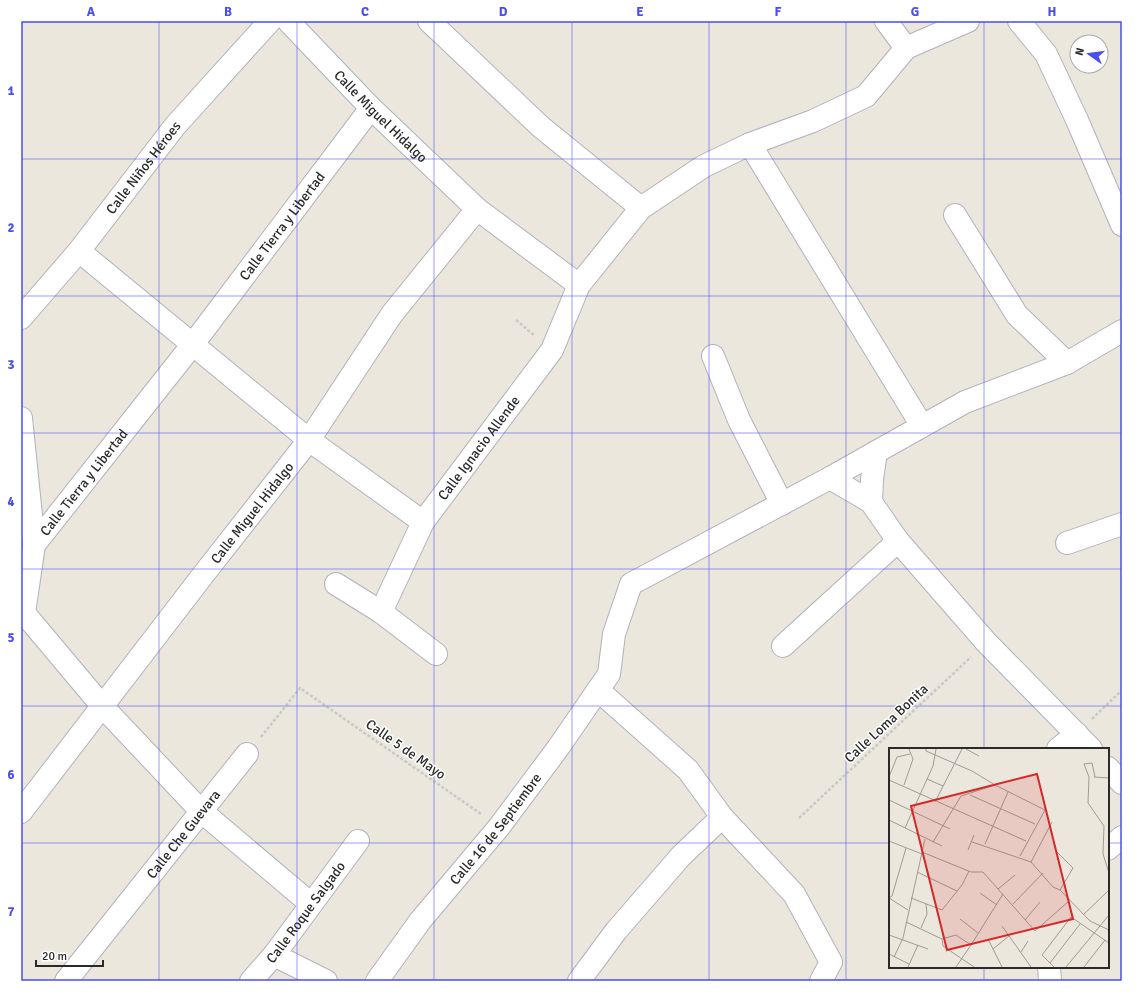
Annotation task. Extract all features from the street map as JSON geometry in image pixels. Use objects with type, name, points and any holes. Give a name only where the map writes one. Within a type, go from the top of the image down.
[{"type":"street","name":"Calle Niños Héroes","points":[[21,318],[79,251],[175,126],[270,21]]},
{"type":"street","name":"Calle Miguel Hidalgo","points":[[288,21],[371,108],[477,209],[579,285]]},
{"type":"street","points":[[429,21],[541,127],[640,208]]},
{"type":"street","points":[[886,21],[906,48],[968,21]]},
{"type":"street","points":[[1019,21],[1046,54],[1077,120],[1122,225]]},
{"type":"street","name":"Calle Ignacio Allende","points":[[381,612],[423,522],[552,350],[579,285],[640,208],[704,166],[750,144],[814,121],[866,96],[906,48]]},
{"type":"street","name":"Calle Tierra y Libertad","points":[[34,545],[193,344],[371,108]]},
{"type":"street","points":[[750,144],[922,426]]},
{"type":"street","name":"Calle Miguel Hidalgo","points":[[21,812],[103,707],[202,575],[309,440],[392,314],[477,209]]},
{"type":"street","points":[[955,215],[1017,315],[1067,363]]},
{"type":"street","points":[[79,251],[309,440],[423,522]]},
{"type":"street","points":[[821,981],[831,962],[794,894],[722,817],[688,770],[603,682],[614,634],[631,584],[830,478],[965,402],[1067,363],[1122,331]]},
{"type":"street","points":[[712,356],[739,420],[782,504]]},
{"type":"street","points":[[21,418],[34,545],[24,613],[103,707],[201,811],[312,904]]},
{"type":"street","points":[[871,502],[872,479],[876,452]]},
{"type":"street","points":[[830,478],[871,502],[898,542],[986,642],[1084,742],[1062,748]]},
{"type":"street","points":[[1067,543],[1122,524]]},
{"type":"street","points":[[783,646],[898,542]]},
{"type":"street","points":[[336,584],[381,612],[436,654]]},
{"type":"street","name":"Calle 16 de Septiembre","points":[[377,981],[420,920],[499,827],[603,682]]},
{"type":"street","name":"Calle Che Guevara","points":[[66,981],[247,754]]},
{"type":"street","points":[[1109,769],[1122,783]]},
{"type":"street","points":[[578,981],[616,931],[681,856],[722,817]]},
{"type":"street","points":[[1109,848],[1122,837]]},
{"type":"street","name":"Calle Roque Salgado","points":[[251,981],[274,955],[358,841]]},
{"type":"street","points":[[274,955],[326,981]]},
{"type":"street","points":[[1049,968],[1050,981]]},
{"type":"path","name":"Calle Loma Bonita","points":[[799,818],[986,642]]},
{"type":"path","name":"Calle 5 de Mayo","points":[[247,754],[300,688],[499,827]]},
{"type":"path","points":[[1084,742],[1122,690]]}]
